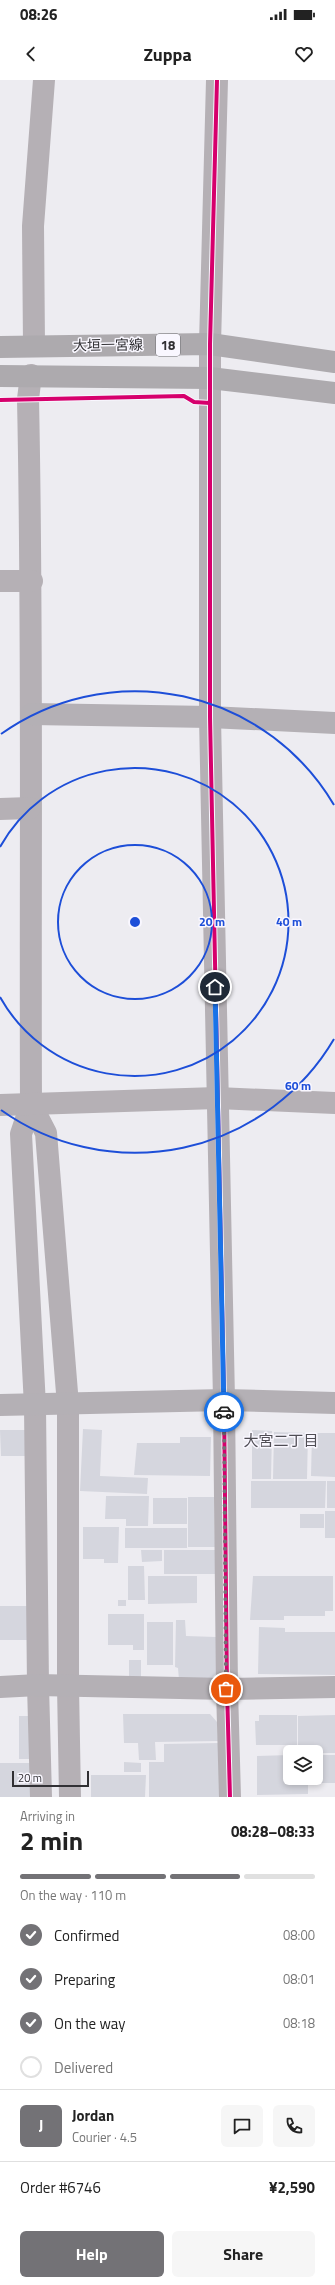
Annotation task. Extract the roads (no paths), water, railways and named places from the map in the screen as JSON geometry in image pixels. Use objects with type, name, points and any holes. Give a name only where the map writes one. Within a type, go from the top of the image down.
[{"type":"main road","name":"大垣一宮線","points":[[0,347],[210,344],[335,362]]},
{"type":"main road","points":[[0,376],[31,375],[210,378],[335,393]]},
{"type":"street","points":[[34,346],[33,226],[44,80]]},
{"type":"street","points":[[217,80],[210,344],[210,717],[224,1400],[226,1689],[230,1797]]},
{"type":"street","points":[[31,375],[28,399],[32,581],[30,808],[31,1104],[21,1134],[35,1406],[38,1685],[41,1797]]},
{"type":"street","points":[[0,581],[32,581]]},
{"type":"street","points":[[32,714],[210,717],[335,723]]},
{"type":"street","points":[[0,809],[30,808]]},
{"type":"street","points":[[0,1104],[217,1098],[335,1103]]},
{"type":"street","points":[[31,1104],[46,1133],[68,1405],[68,1686],[70,1797]]},
{"type":"street","points":[[0,1405],[35,1406],[224,1400],[335,1403]]},
{"type":"street","points":[[0,1687],[38,1685],[226,1689],[335,1687]]},
{"type":"district","name":"大宮二丁目","points":[[281,1441]]}]
